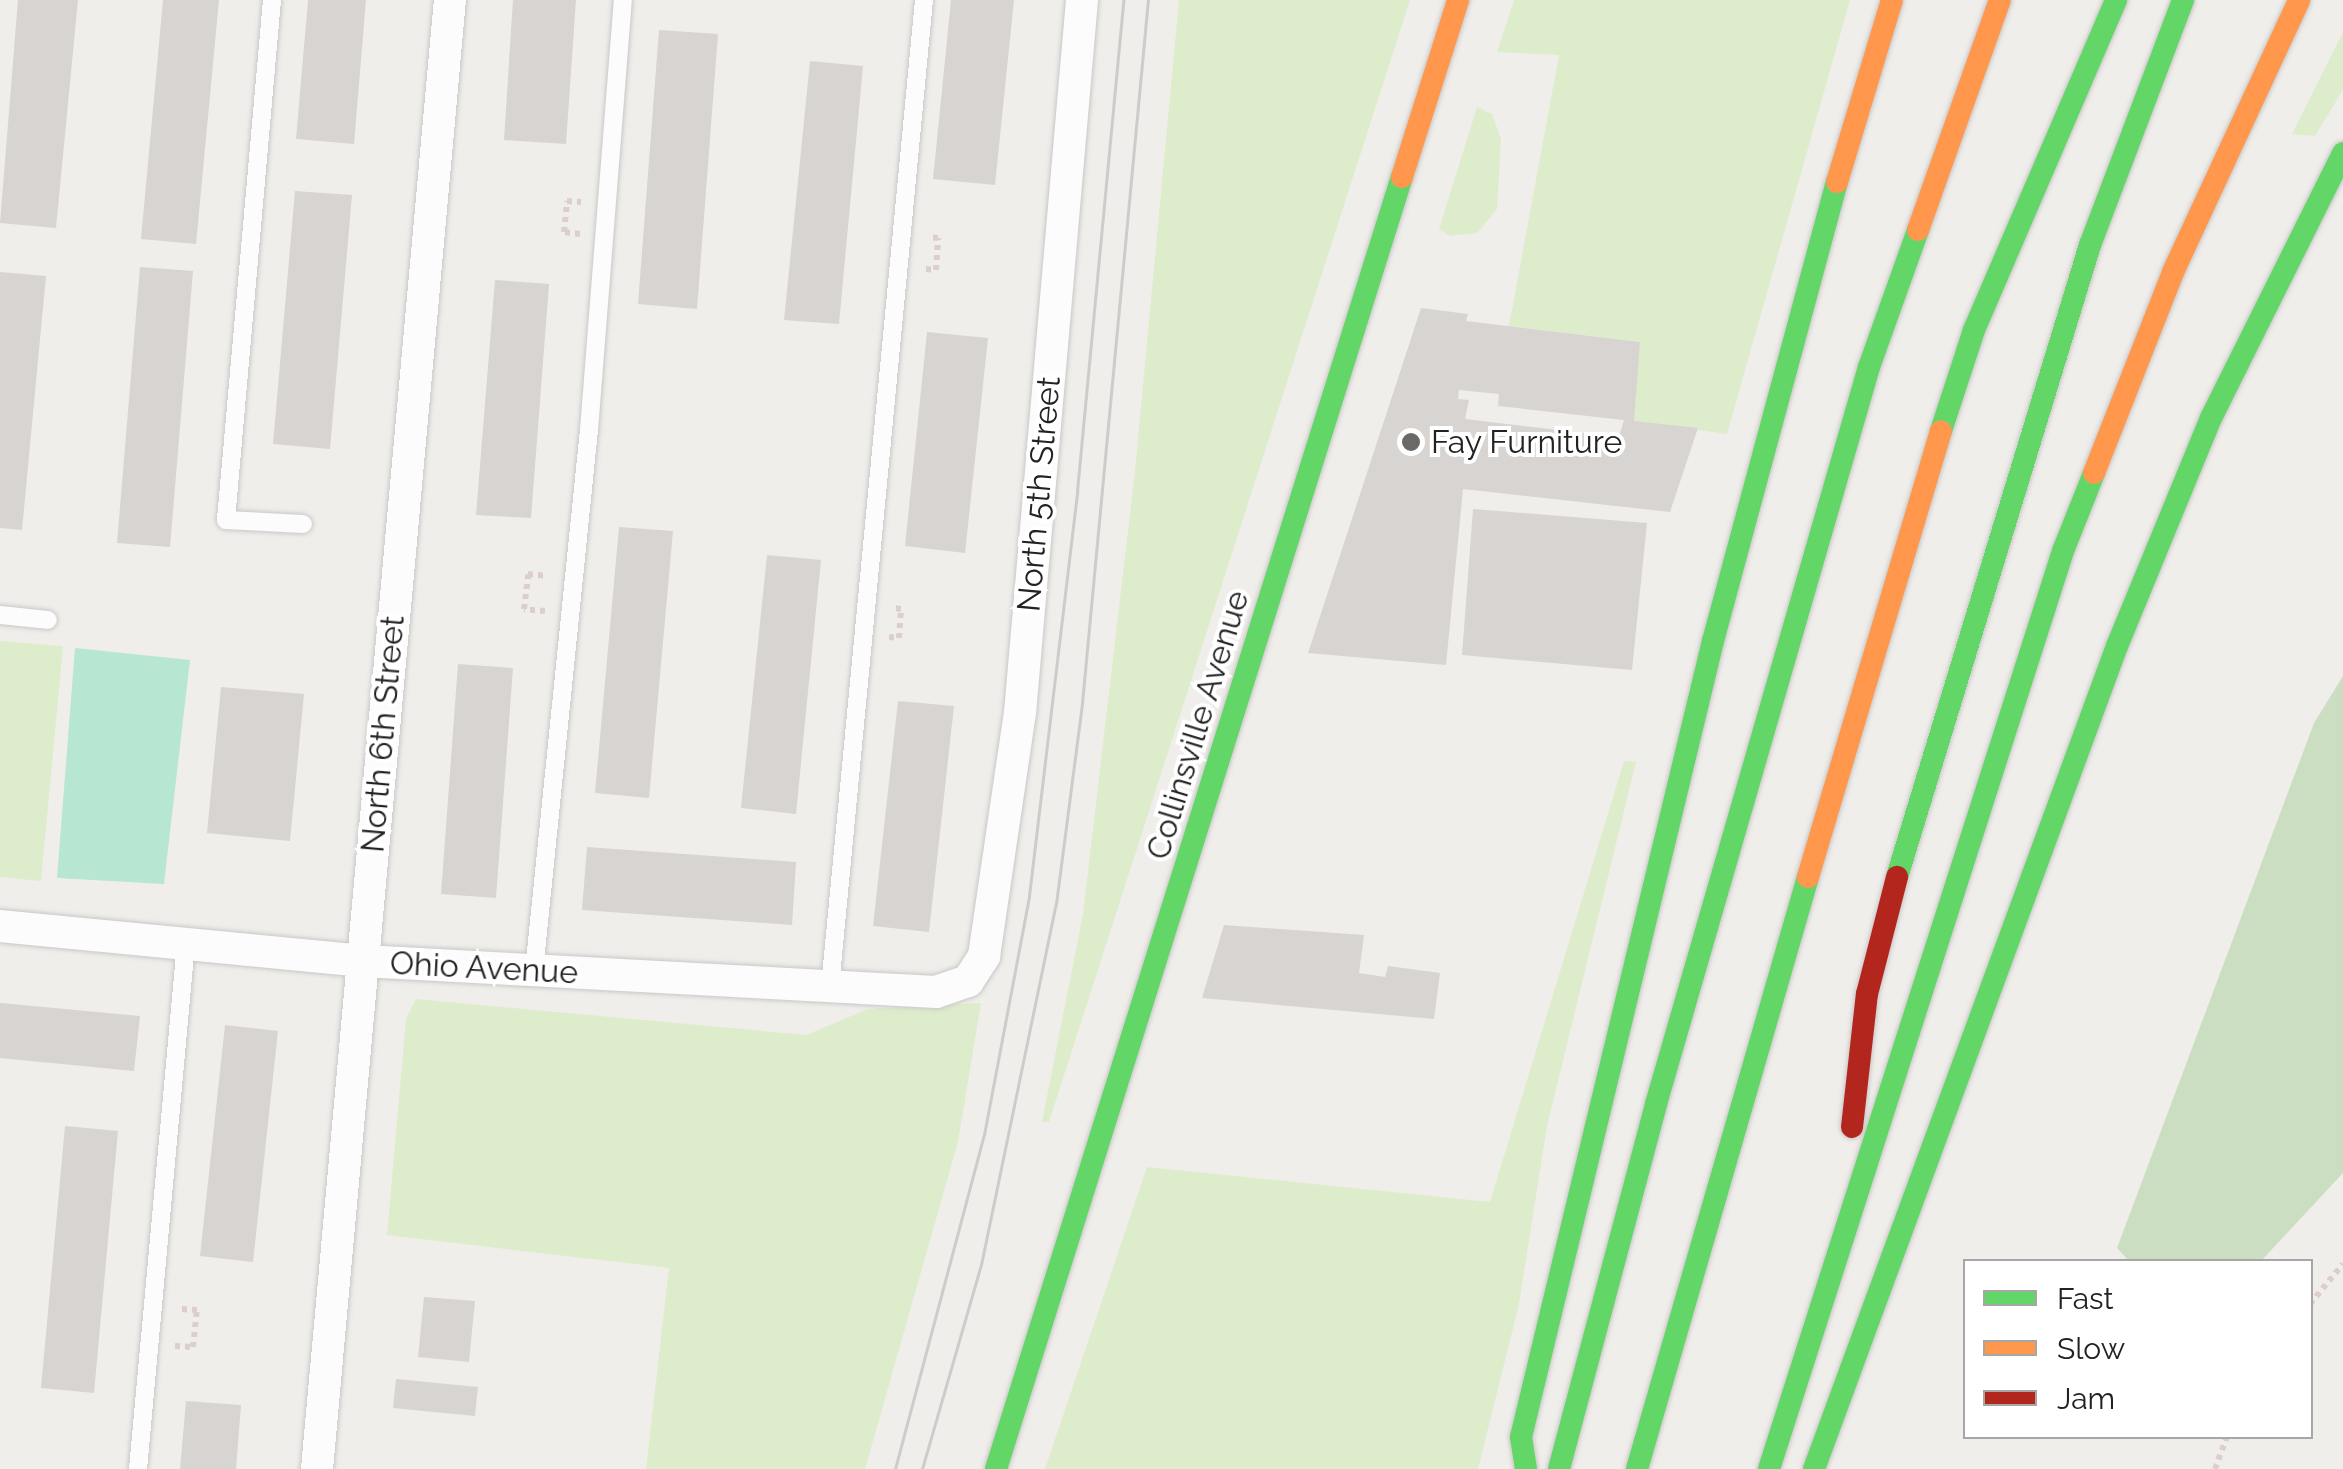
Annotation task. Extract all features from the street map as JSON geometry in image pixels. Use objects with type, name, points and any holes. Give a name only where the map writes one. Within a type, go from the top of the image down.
[{"type":"main road","name":"Collinsville Avenue","points":[[996,1469],[1458,0]]},
{"type":"main road","points":[[1560,1469],[1656,1104],[1869,367],[2000,0]]},
{"type":"main road","points":[[1638,1469],[1950,404],[2058,123],[2116,0]]},
{"type":"main road","points":[[1847,1215],[1853,1100],[1887,910],[2090,245],[2182,0]]},
{"type":"main road","points":[[1769,1469],[1847,1215],[2063,551],[2181,256],[2299,0]]},
{"type":"main road","points":[[1526,1469],[1521,1437],[1714,641],[1796,316],[1892,2]]},
{"type":"main road","points":[[1814,1469],[2124,629],[2211,418],[2343,153]]},
{"type":"street","name":"North 6th Street","points":[[317,1469],[450,0]]},
{"type":"street","name":"North 5th Street","points":[[968,981],[984,956],[991,922],[1020,713],[1082,0]]},
{"type":"street","name":"Ohio Avenue","points":[[0,926],[363,961],[936,992],[968,981]]},
{"type":"lane","points":[[272,0],[226,520],[303,524]]},
{"type":"lane","points":[[534,970],[589,430],[623,0]]},
{"type":"lane","points":[[830,986],[924,0]]},
{"type":"lane","points":[[0,615],[48,620]]},
{"type":"lane","points":[[138,1469],[186,944]]},
{"type":"path","points":[[2313,1300],[2343,1264]]},
{"type":"path","points":[[2215,1469],[2225,1439]]},
{"type":"green space","points":[[1179,0],[1410,0],[1049,1122],[1042,1122],[1083,914],[1135,471]]},
{"type":"green space","points":[[1514,0],[1850,0],[1727,434],[1634,421],[1639,342],[1509,326],[1559,55],[1497,52]]},
{"type":"green space","points":[[2343,32],[2343,90],[2315,136],[2292,134]]},
{"type":"green space","points":[[1477,107],[1492,114],[1501,139],[1497,209],[1477,233],[1450,236],[1439,229]]},
{"type":"green space","points":[[0,641],[63,646],[41,881],[0,877]]},
{"type":"green space","points":[[75,648],[190,660],[164,884],[57,878]]},
{"type":"green space","points":[[2343,676],[2343,1173],[2263,1259],[2127,1259],[2117,1248],[2314,723]]},
{"type":"green space","points":[[1624,761],[1636,762],[1547,1126],[1519,1304],[1478,1469],[1045,1469],[1147,1167],[1490,1202]]},
{"type":"green space","points":[[416,999],[806,1035],[868,1009],[981,1003],[958,1142],[865,1469],[646,1469],[669,1268],[387,1235],[406,1019]]},
{"type":"building","points":[[18,0],[78,0],[56,228],[0,223]]},
{"type":"building","points":[[163,0],[219,0],[196,244],[141,239]]},
{"type":"building","points":[[308,0],[366,0],[354,144],[296,139]]},
{"type":"building","points":[[513,0],[576,0],[566,144],[504,140]]},
{"type":"building","points":[[951,0],[1014,0],[995,185],[933,179]]},
{"type":"building","points":[[659,30],[718,34],[697,309],[638,304]]},
{"type":"building","points":[[810,61],[863,66],[839,324],[784,320]]},
{"type":"building","points":[[295,191],[352,195],[330,449],[273,444]]},
{"type":"building","points":[[140,267],[193,271],[170,547],[117,543]]},
{"type":"building","points":[[0,272],[46,276],[22,530],[0,528]]},
{"type":"building","points":[[495,280],[549,284],[531,518],[476,515]]},
{"type":"building","points":[[1421,308],[1468,314],[1466,321],[1640,342],[1634,421],[1698,428],[1670,512],[1463,489],[1446,665],[1308,653]],"holes":[[[1459,390],[1499,394],[1498,406],[1624,420],[1619,437],[1465,419],[1469,400],[1458,399]]]},
{"type":"building","points":[[927,332],[988,338],[965,553],[905,546]]},
{"type":"building","points":[[1473,509],[1647,523],[1632,670],[1462,655]]},
{"type":"building","points":[[619,527],[673,531],[649,798],[595,793]]},
{"type":"building","points":[[767,555],[821,560],[796,814],[741,808]]},
{"type":"building","points":[[458,664],[513,668],[496,898],[441,894]]},
{"type":"building","points":[[221,687],[304,694],[290,841],[207,833]]},
{"type":"building","points":[[898,701],[954,706],[929,932],[873,926]]},
{"type":"building","points":[[587,847],[796,862],[792,925],[582,910]]},
{"type":"building","points":[[1224,925],[1364,935],[1359,973],[1385,977],[1388,966],[1440,973],[1434,1019],[1202,998]]},
{"type":"building","points":[[0,1003],[140,1016],[134,1071],[0,1058]]},
{"type":"building","points":[[225,1025],[278,1031],[253,1262],[200,1256]]},
{"type":"building","points":[[65,1126],[118,1131],[94,1393],[41,1388]]},
{"type":"building","points":[[424,1297],[475,1301],[469,1362],[418,1357]]},
{"type":"building","points":[[396,1379],[478,1387],[475,1416],[393,1408]]},
{"type":"building","points":[[186,1401],[241,1405],[236,1469],[180,1469]]},
{"type":"tram line","points":[[895,1469],[984,1135],[1029,896],[1077,491],[1123,0]]},
{"type":"tram line","points":[[922,1469],[981,1265],[1056,904],[1082,703],[1148,0]]},
{"type":"traffic: fast","points":[[1941,431],[1974,330],[2116,0]]},
{"type":"traffic: fast","points":[[1897,877],[2090,245],[2183,0]]},
{"type":"traffic: fast","points":[[1814,1469],[2117,646],[2211,418],[2343,153]]},
{"type":"traffic: fast","points":[[996,1469],[1402,177]]},
{"type":"traffic: fast","points":[[1526,1469],[1521,1437],[1713,641],[1837,182]]},
{"type":"traffic: fast","points":[[1559,1469],[1656,1104],[1869,367],[1918,230]]},
{"type":"traffic: fast","points":[[1769,1469],[2063,551],[2094,473]]},
{"type":"traffic: fast","points":[[1637,1469],[1808,877]]},
{"type":"traffic: slow","points":[[1402,177],[1458,0]]},
{"type":"traffic: slow","points":[[1837,182],[1892,0]]},
{"type":"traffic: slow","points":[[1918,230],[2000,0]]},
{"type":"traffic: slow","points":[[2094,473],[2173,272],[2299,0]]},
{"type":"traffic: slow","points":[[1808,877],[1941,431]]},
{"type":"traffic: jam","points":[[1852,1127],[1867,994],[1897,877]]},
{"type":"place","name":"Fay Furniture","points":[[1411,442]]}]
